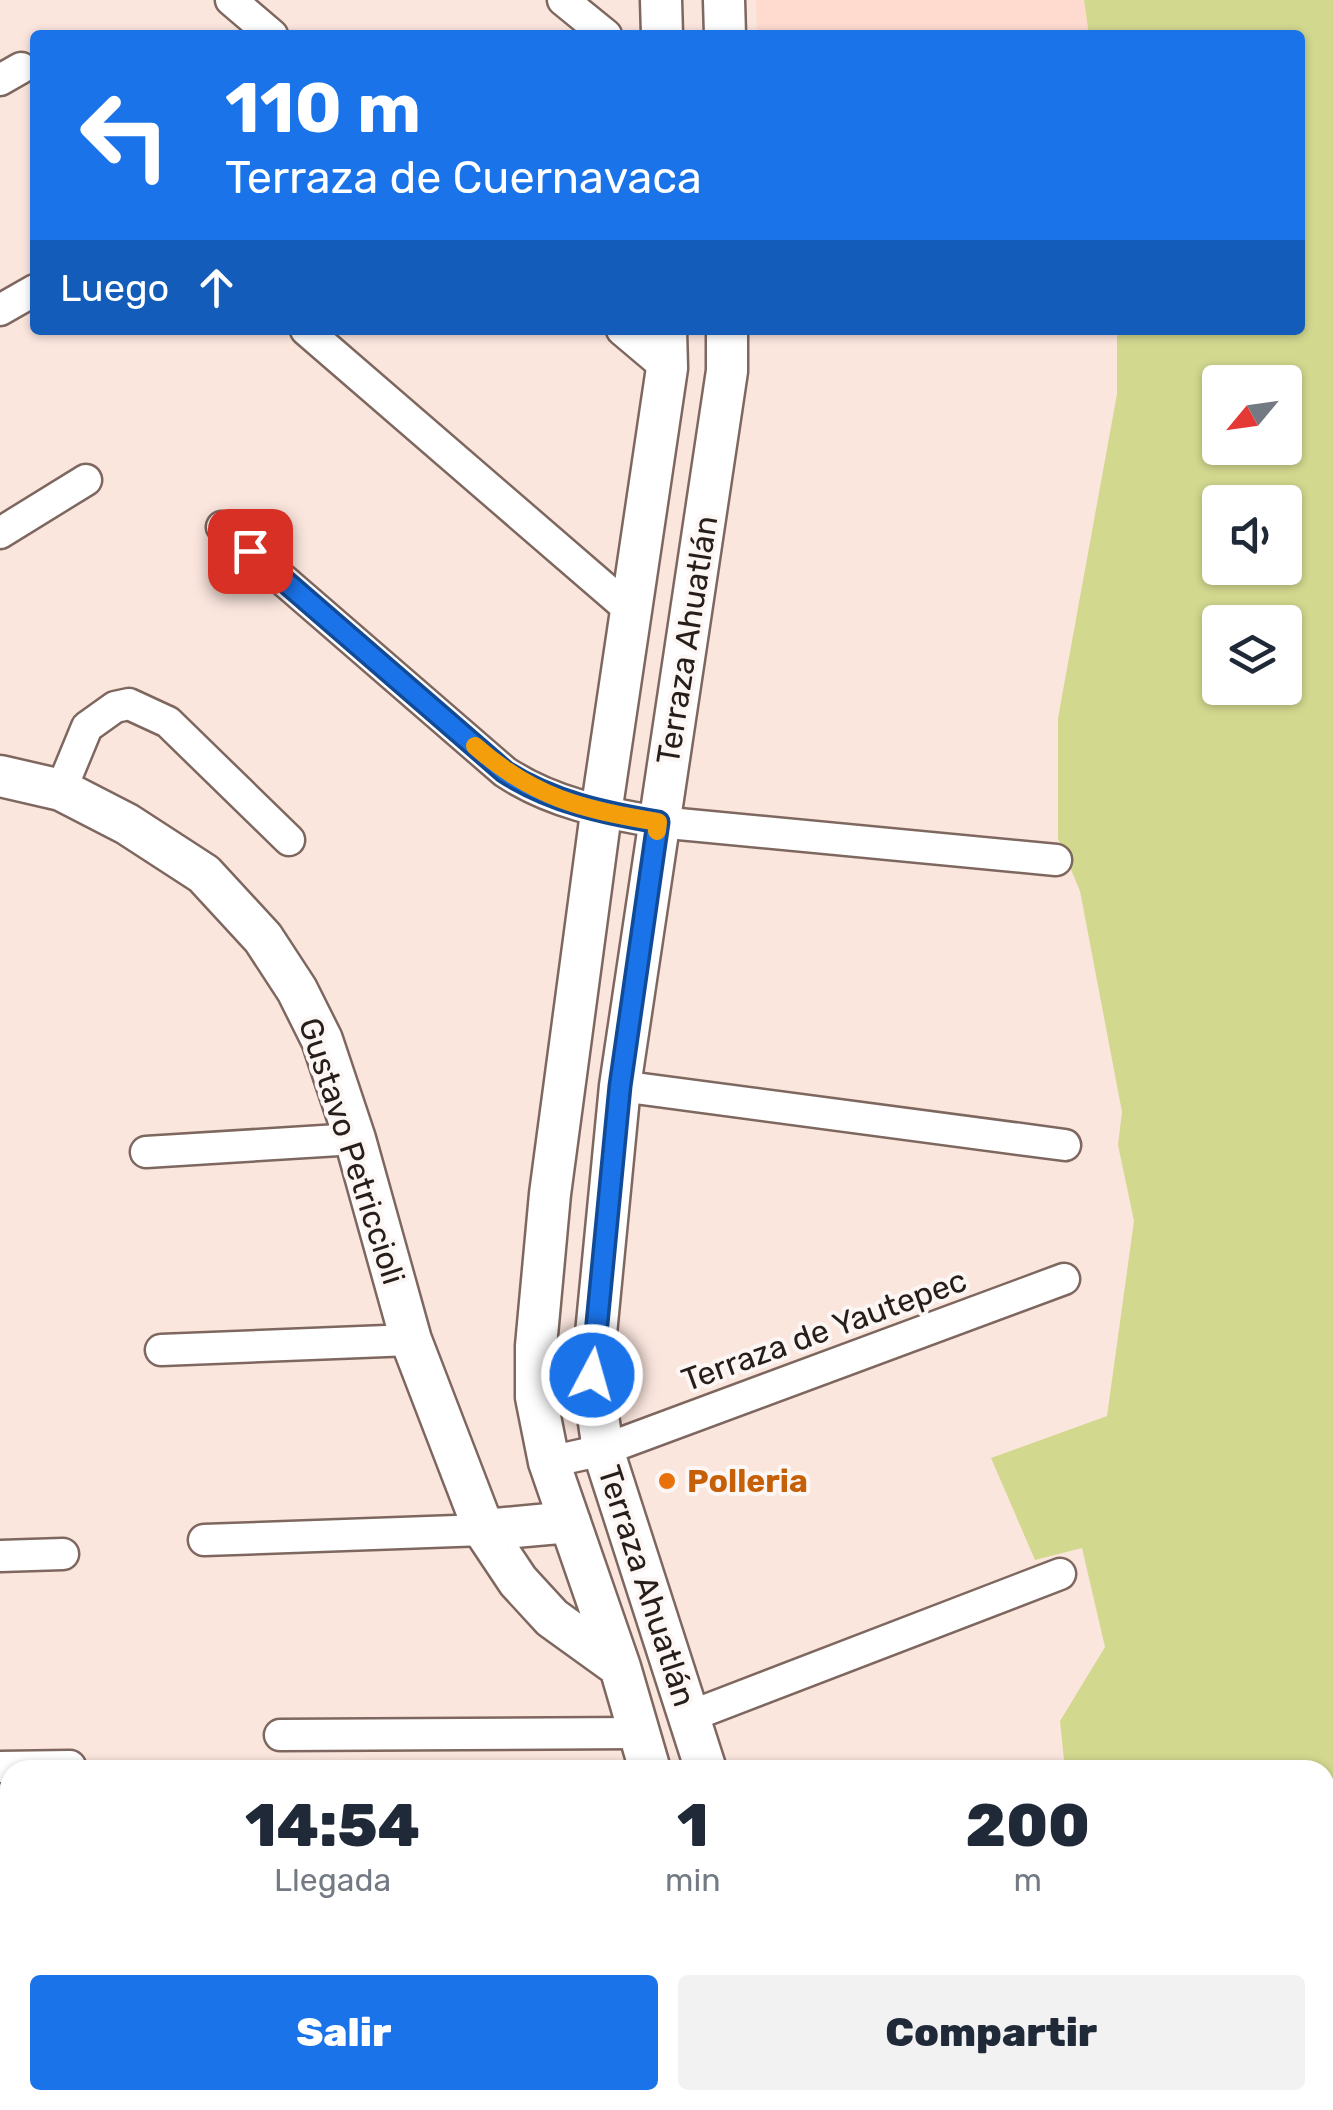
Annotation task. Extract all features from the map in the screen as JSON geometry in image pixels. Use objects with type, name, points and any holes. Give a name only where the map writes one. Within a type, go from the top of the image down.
[{"type":"street","points":[[231,0],[266,30]]},
{"type":"street","points":[[563,0],[600,30]]},
{"type":"street","points":[[662,0],[662,30]]},
{"type":"street","points":[[724,0],[725,30]]},
{"type":"street","points":[[0,310],[30,293]]},
{"type":"street","points":[[312,335],[630,610]]},
{"type":"street","points":[[634,335],[667,349]]},
{"type":"street","name":"Terraza Ahuatlán","points":[[703,1760],[603,1450],[592,1375],[620,1086],[725,390],[727,335]]},
{"type":"street","name":"Terraza Ahuatlán","points":[[643,1751],[620,1667],[549,1462],[536,1397],[536,1346],[550,1194],[667,349]]},
{"type":"street","points":[[0,533],[86,480]]},
{"type":"street","points":[[222,526],[505,772],[550,796],[601,813],[658,822],[1056,860]]},
{"type":"street","points":[[61,790],[87,726],[115,707],[129,704],[168,722],[289,840]]},
{"type":"street","name":"Gustavo Petriccioli","points":[[0,776],[61,790],[127,824],[204,874],[263,938],[297,990],[322,1040],[355,1139],[412,1340],[484,1530],[518,1581],[552,1618],[620,1667]]},
{"type":"street","points":[[620,1086],[1066,1144]]},
{"type":"street","points":[[146,1152],[355,1139]]},
{"type":"street","name":"Terraza de Yautepec","points":[[549,1462],[603,1450],[1064,1279]]},
{"type":"street","points":[[161,1350],[412,1340]]},
{"type":"street","points":[[204,1540],[484,1530],[570,1522]]},
{"type":"street","points":[[0,1556],[62,1554]]},
{"type":"street","points":[[688,1717],[1060,1574]]},
{"type":"street","points":[[280,1735],[643,1751]]},
{"type":"shaded area","points":[[756,0],[1084,0],[1088,30],[757,30]]},
{"type":"green space","points":[[1084,0],[1333,0],[1333,1760],[1064,1760],[1060,1721],[1105,1647],[1082,1548],[1035,1560],[991,1458],[1107,1416],[1134,1221],[1118,1145],[1122,1112],[1080,891],[1058,839],[1058,718],[1117,394],[1117,335],[1305,335],[1305,30],[1088,30]]},
{"type":"slow traffic","points":[[475,746],[526,786],[601,813],[658,822],[657,831]]},
{"type":"place","name":"Polleria","points":[[667,1481]]},
{"type":"route","points":[[250,551],[526,786],[601,813],[658,822],[620,1086],[592,1375]]}]
